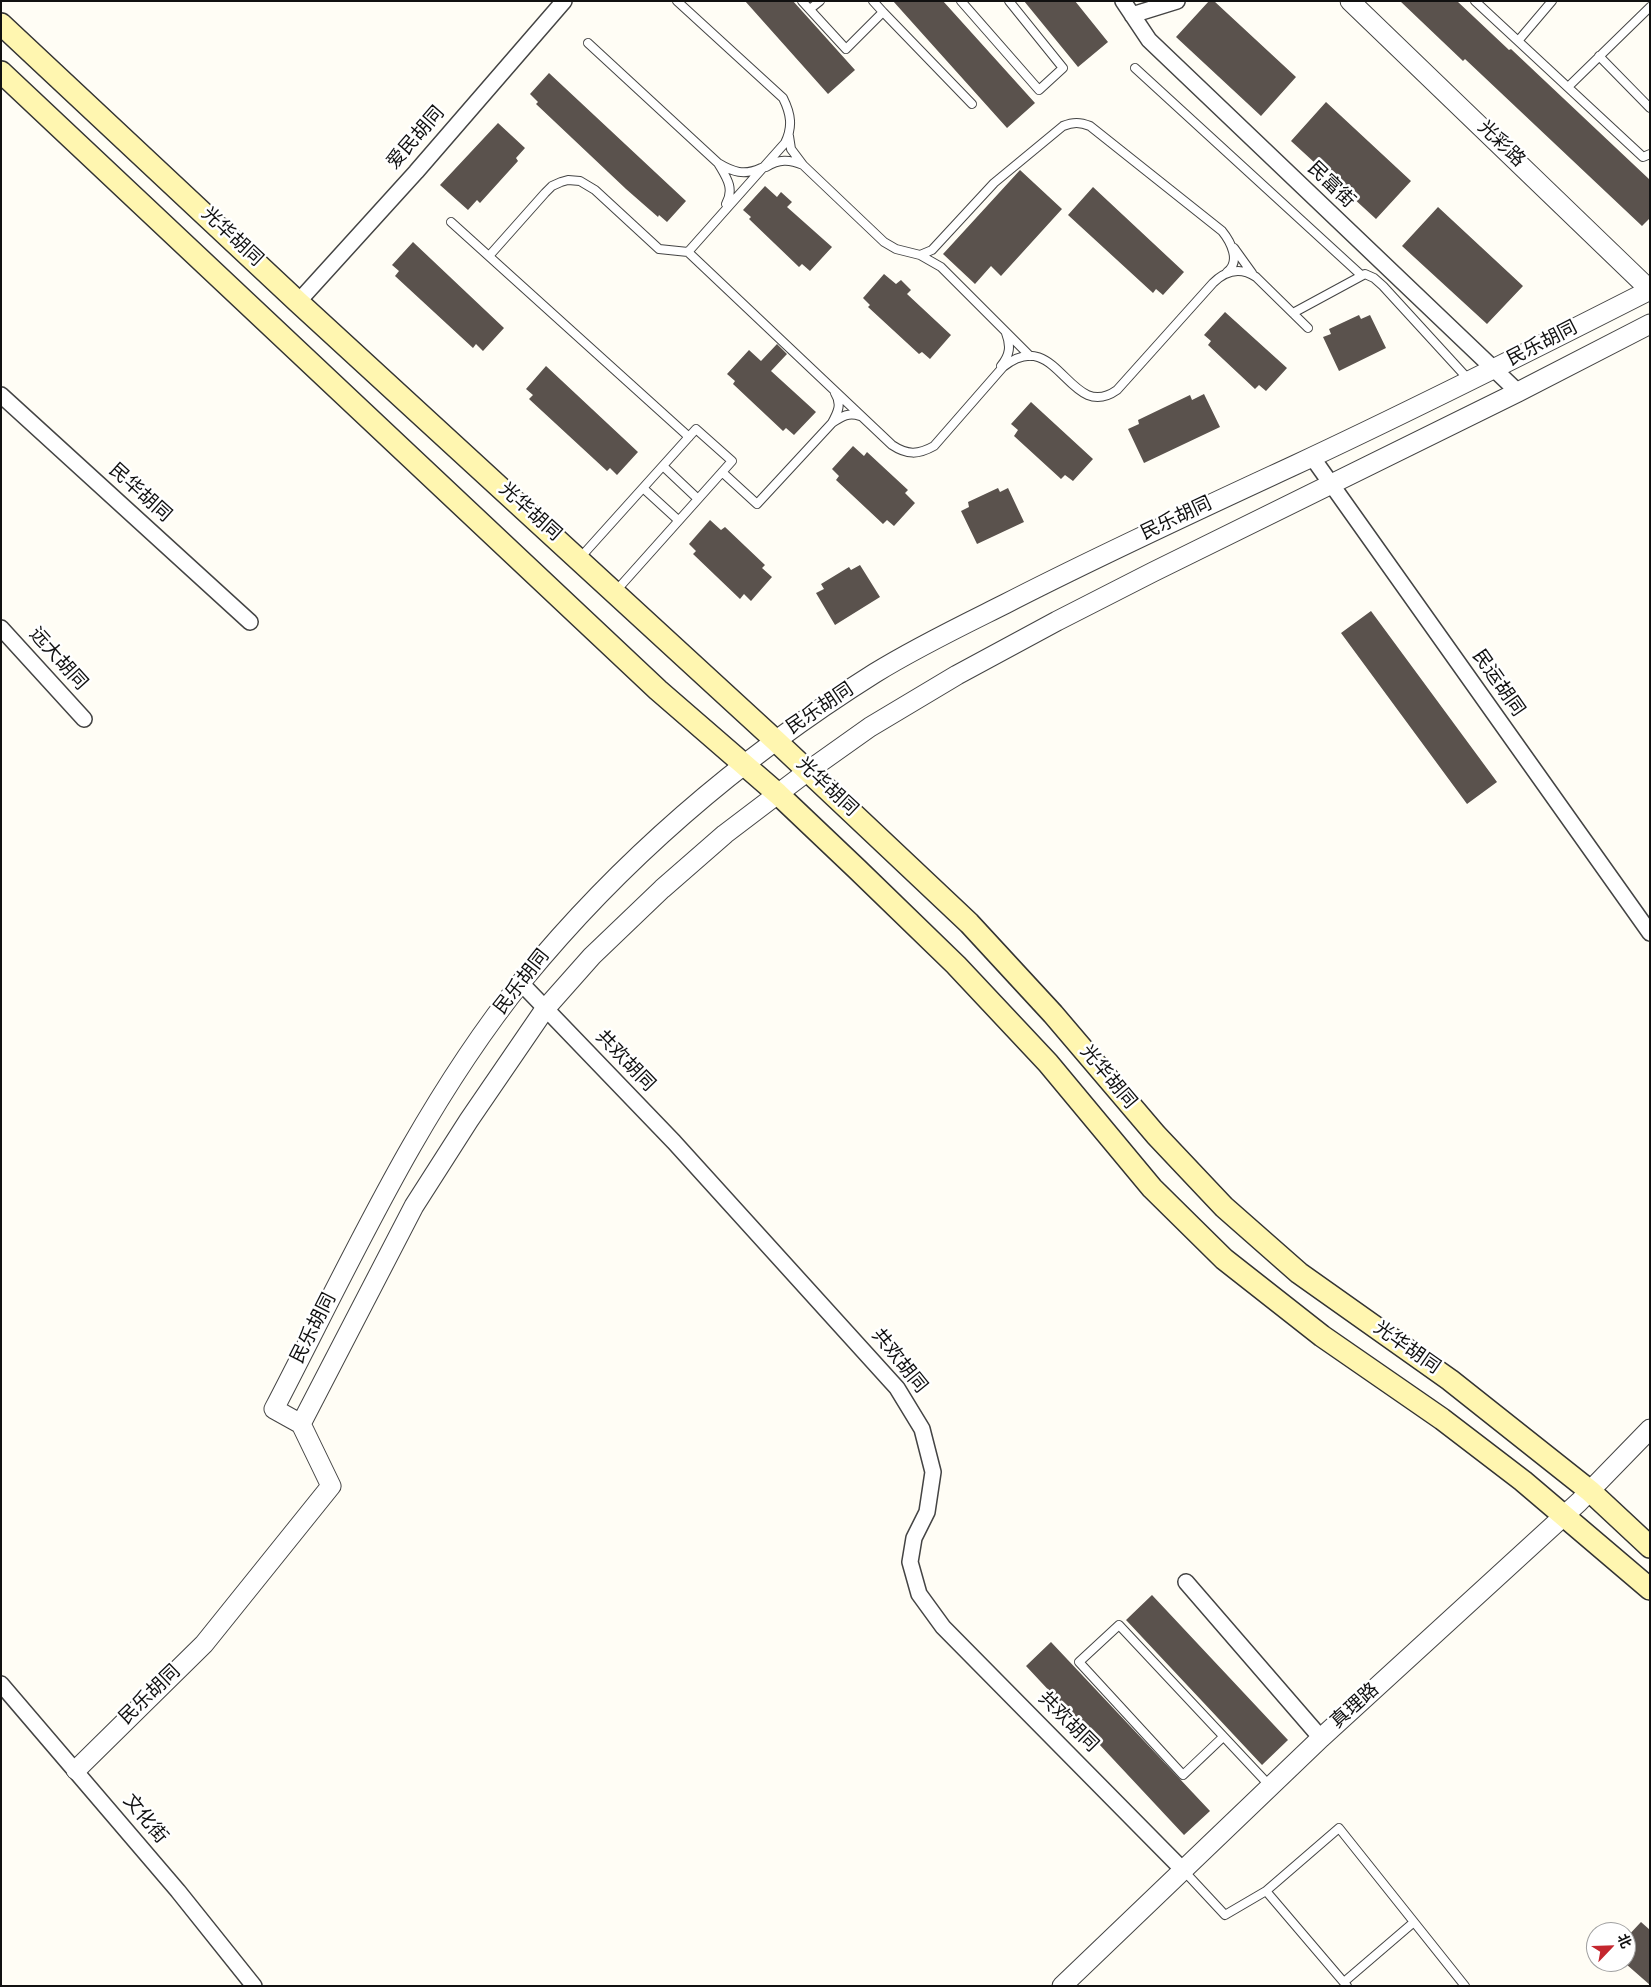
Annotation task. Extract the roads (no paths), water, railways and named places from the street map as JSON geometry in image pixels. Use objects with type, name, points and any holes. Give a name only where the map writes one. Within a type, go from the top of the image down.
[{"type":"main road","name":"光华胡同","points":[[1,24],[298,302],[776,741],[969,923],[1053,1014],[1156,1135],[1224,1207],[1299,1273],[1450,1380],[1590,1491],[1650,1547]]},
{"type":"main road","name":"光华胡同","points":[[1,72],[658,690],[778,794],[857,868],[956,965],[1048,1063],[1152,1188],[1224,1258],[1322,1336],[1450,1425],[1523,1481],[1650,1589]]},
{"type":"street","name":"爱民胡同","points":[[298,302],[416,172],[564,1]]},
{"type":"street","name":"民富街","points":[[1122,1],[1149,40],[1518,392]]},
{"type":"street","points":[[1132,15],[1177,1]]},
{"type":"street","name":"光彩路","points":[[1350,1],[1650,290]]},
{"type":"street","name":"民乐胡同","points":[[76,1770],[204,1644],[331,1486],[301,1424],[274,1409],[393,1179],[460,1069],[521,984],[567,929],[639,855],[704,798],[776,741],[876,672],[932,641],[1048,582],[1493,370],[1650,290]]},
{"type":"street","name":"民乐胡同","points":[[301,1424],[414,1206],[469,1120],[545,1009],[592,956],[662,889],[725,834],[870,727],[957,675],[1153,572],[1518,392],[1650,324]]},
{"type":"street","name":"民华胡同","points":[[1,395],[250,622]]},
{"type":"street","name":"民运胡同","points":[[1312,457],[1650,933]]},
{"type":"street","name":"远大胡同","points":[[1,628],[84,719]]},
{"type":"street","name":"共欢胡同","points":[[521,984],[674,1142],[898,1388],[922,1429],[933,1472],[926,1512],[914,1538],[910,1562],[919,1594],[943,1626],[1184,1871]]},
{"type":"street","name":"真理路","points":[[1062,1986],[1321,1738],[1564,1516],[1650,1429]]},
{"type":"street","points":[[1186,1582],[1321,1738]]},
{"type":"street","name":"文化街","points":[[1,1684],[178,1891],[254,1986]]},
{"type":"lane","points":[[677,1],[777,91],[788,108],[791,123],[788,139],[790,149],[803,166],[884,242],[896,249],[920,255],[941,267],[1030,356]]},
{"type":"lane","points":[[802,1],[846,49],[883,12]]},
{"type":"lane","points":[[810,10],[820,1]]},
{"type":"lane","points":[[873,1],[972,104]]},
{"type":"lane","points":[[961,1],[1039,90],[1063,68],[1009,1]]},
{"type":"lane","points":[[1476,1],[1643,157],[1650,154]]},
{"type":"lane","points":[[1518,41],[1552,1]]},
{"type":"lane","points":[[1568,87],[1650,7],[1644,1]]},
{"type":"lane","points":[[588,43],[718,163],[739,174],[761,169],[781,160],[792,161],[803,166]]},
{"type":"lane","points":[[1599,56],[1650,108]]},
{"type":"lane","points":[[1135,68],[1361,275]]},
{"type":"lane","points":[[920,255],[932,250],[994,183],[1055,132],[1063,126],[1081,122],[1090,126],[1222,231],[1256,277],[1308,328]]},
{"type":"lane","points":[[688,252],[785,143],[790,134]]},
{"type":"lane","points":[[718,163],[730,185],[730,196],[722,212]]},
{"type":"lane","points":[[490,256],[552,186],[561,182],[580,181],[594,190],[660,249],[688,252],[832,386],[892,445],[900,450],[912,453],[923,452],[934,446],[1010,362],[1018,358],[1036,356],[1054,365],[1080,392],[1090,398],[1109,396],[1117,390],[1219,277],[1230,270],[1234,264],[1232,247]]},
{"type":"lane","points":[[451,222],[689,437]]},
{"type":"lane","points":[[1219,277],[1237,270],[1247,271],[1256,277]]},
{"type":"lane","points":[[1293,313],[1365,274],[1374,278],[1383,286],[1470,381]]},
{"type":"lane","points":[[975,399],[979,390],[1005,361],[1009,353],[1010,344],[1002,326]]},
{"type":"lane","points":[[832,386],[838,397],[839,405],[838,413],[832,423]]},
{"type":"lane","points":[[722,472],[757,504],[832,423],[841,416],[850,413],[863,416]]},
{"type":"lane","points":[[579,559],[696,429],[732,461],[615,592]]},
{"type":"lane","points":[[663,466],[698,498]]},
{"type":"lane","points":[[643,488],[678,520]]},
{"type":"lane","points":[[1224,1737],[1184,1774],[1078,1662],[1119,1625],[1271,1787]]},
{"type":"lane","points":[[1184,1871],[1225,1915],[1266,1891],[1339,1828],[1465,1986]]},
{"type":"lane","points":[[1266,1891],[1345,1984],[1414,1922]]}]
